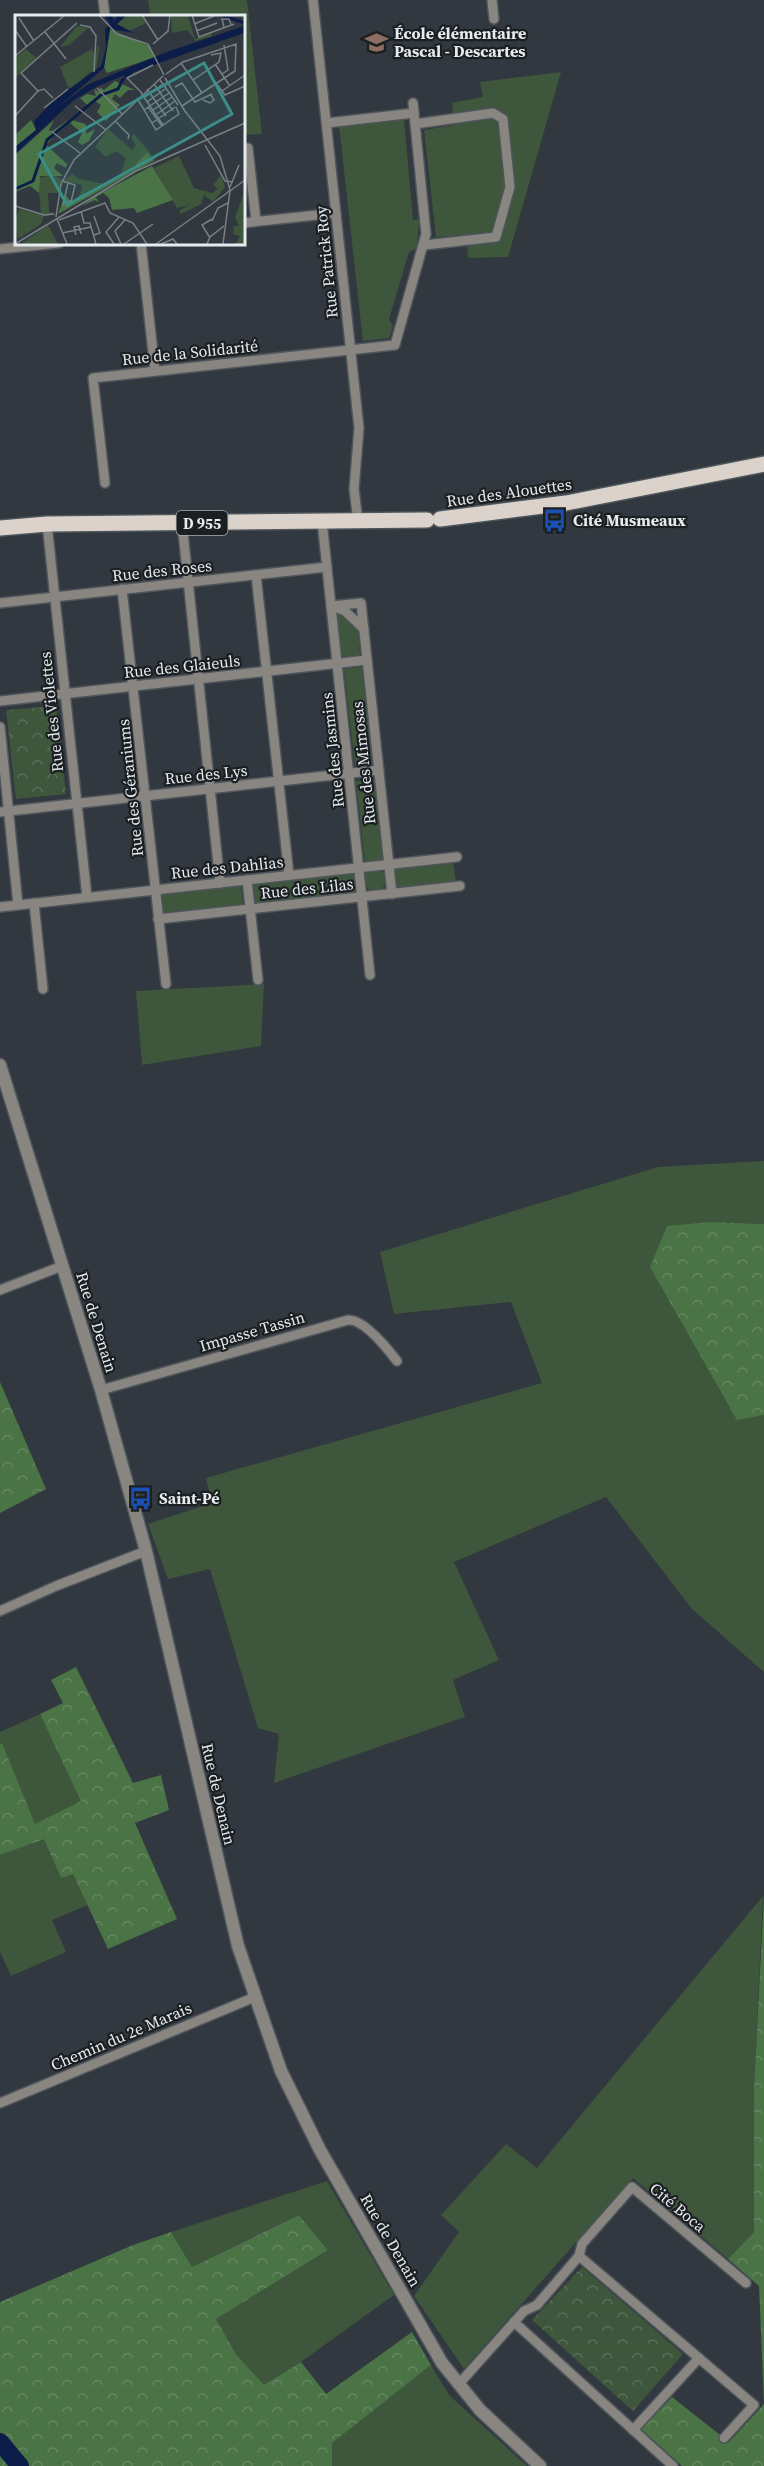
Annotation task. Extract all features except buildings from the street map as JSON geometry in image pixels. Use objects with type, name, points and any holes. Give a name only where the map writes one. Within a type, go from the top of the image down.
[{"type":"main road","name":"Rue des Alouettes","points":[[764,464],[566,503],[440,519],[491,520],[556,515],[764,474]]},
{"type":"main road","name":"D 955","points":[[0,528],[47,524],[427,519]]},
{"type":"main road","name":"D 955","points":[[0,520],[47,524]]},
{"type":"street","points":[[103,0],[105,15]]},
{"type":"street","name":"Rue Patrick Roy","points":[[313,0],[360,437],[354,489],[358,521]]},
{"type":"street","points":[[492,0],[494,19]]},
{"type":"street","points":[[327,123],[414,108],[415,124],[426,229],[425,245],[496,237],[510,187],[503,118],[493,113],[415,124]]},
{"type":"street","points":[[248,148],[256,221]]},
{"type":"street","points":[[244,223],[336,213]]},
{"type":"street","points":[[0,249],[48,244]]},
{"type":"street","points":[[141,244],[155,371]]},
{"type":"street","name":"Rue de la Solidarité","points":[[105,483],[93,378],[395,345],[425,245]]},
{"type":"street","name":"Rue des Jasmins","points":[[322,521],[370,975]]},
{"type":"street","points":[[183,523],[220,883]]},
{"type":"street","name":"Rue des Violettes","points":[[47,524],[87,897]]},
{"type":"street","name":"Rue des Roses","points":[[0,603],[327,567]]},
{"type":"street","points":[[256,575],[289,875]]},
{"type":"street","name":"Rue des Géraniums","points":[[122,589],[135,687],[165,984]]},
{"type":"street","name":"Rue des Mimosas","points":[[331,606],[361,603],[392,894]]},
{"type":"street","points":[[331,606],[345,611],[364,629]]},
{"type":"street","name":"Rue des Glaieuls","points":[[0,701],[367,660]]},
{"type":"street","points":[[0,727],[4,811],[18,905]]},
{"type":"street","name":"Rue des Lys","points":[[4,811],[379,770]]},
{"type":"street","name":"Rue des Dahlias","points":[[0,907],[457,857]]},
{"type":"street","points":[[246,880],[258,980]]},
{"type":"street","name":"Rue des Lilas","points":[[158,920],[460,886]]},
{"type":"street","points":[[34,903],[43,989]]},
{"type":"street","name":"Rue de Denain","points":[[0,1065],[100,1390],[146,1551],[230,1914],[255,1997],[281,2071],[312,2136],[430,2342],[458,2385],[495,2425],[540,2466]]},
{"type":"street","points":[[0,1290],[62,1266]]},
{"type":"street","name":"Impasse Tassin","points":[[100,1390],[348,1320],[357,1321],[363,1326],[397,1361]]},
{"type":"street","points":[[0,1611],[56,1586],[146,1551]]},
{"type":"street","name":"Chemin du 2e Marais","points":[[0,2103],[255,1997]]},
{"type":"street","name":"Cité Boca","points":[[458,2385],[526,2309],[537,2305],[579,2256],[582,2244],[632,2187],[746,2283]]},
{"type":"street","points":[[579,2256],[754,2405],[724,2438]]},
{"type":"street","points":[[514,2322],[669,2465]]},
{"type":"street","points":[[633,2430],[699,2358]]},
{"type":"green space","points":[[148,0],[247,0],[262,134],[244,135],[244,15],[150,15]]},
{"type":"green space","points":[[561,72],[508,257],[468,258],[466,235],[436,237],[424,130],[454,125],[452,103],[483,97],[480,82]]},
{"type":"green space","points":[[404,119],[413,220],[419,219],[417,248],[409,252],[389,319],[393,326],[389,338],[363,341],[339,125]]},
{"type":"green space","points":[[335,610],[358,629],[360,655],[340,657]]},
{"type":"green space","points":[[362,667],[372,764],[355,766],[344,669]]},
{"type":"green space","points":[[56,706],[66,794],[16,799],[6,710]]},
{"type":"green space","points":[[374,779],[383,861],[365,863],[356,781]]},
{"type":"green space","points":[[453,861],[456,882],[397,890],[394,869]]},
{"type":"green space","points":[[375,869],[383,872],[386,880],[383,888],[375,891],[367,888],[364,880],[367,872]]},
{"type":"green space","points":[[355,873],[358,893],[255,905],[253,885]]},
{"type":"green space","points":[[241,885],[243,906],[163,915],[161,894]]},
{"type":"green space","points":[[264,984],[261,1046],[142,1065],[136,991]]},
{"type":"green space","points":[[764,1161],[764,1224],[711,1222],[737,1419],[764,1415],[764,1672],[692,1609],[606,1497],[454,1562],[499,1660],[453,1680],[465,1717],[274,1783],[279,1734],[258,1728],[210,1569],[168,1579],[148,1524],[212,1503],[206,1478],[542,1383],[511,1302],[394,1314],[380,1252],[658,1167]]},
{"type":"green space","points":[[711,1222],[764,1224],[764,1415],[737,1420],[650,1267],[667,1226]]},
{"type":"green space","points":[[0,1382],[46,1489],[0,1513]]},
{"type":"green space","points":[[76,1667],[133,1783],[161,1775],[169,1810],[135,1823],[177,1919],[108,1949],[73,1874],[61,1878],[44,1839],[0,1855],[0,1744],[2,1743],[35,1824],[81,1801],[40,1714],[63,1703],[51,1680]]},
{"type":"green space","points":[[40,1714],[82,1801],[35,1825],[2,1744],[0,1744],[0,1732]]},
{"type":"green space","points":[[44,1838],[61,1878],[73,1873],[88,1905],[52,1920],[66,1952],[11,1976],[0,1952],[0,1855]]},
{"type":"green space","points":[[764,1895],[764,2404],[759,2286],[728,2259],[754,2232],[754,2087]]},
{"type":"green space","points":[[763,1896],[754,2087],[754,2232],[728,2259],[633,2178],[464,2369],[414,2296],[459,2232],[441,2215],[506,2144],[537,2168]]},
{"type":"green space","points":[[327,2181],[394,2295],[264,2386],[236,2354],[216,2319],[328,2250],[299,2215],[192,2267],[171,2232]]},
{"type":"green space","points":[[299,2215],[328,2250],[216,2319],[236,2354],[264,2385],[301,2362],[326,2394],[412,2332],[431,2365],[332,2443],[332,2466],[0,2466],[0,2302],[133,2245],[171,2232],[192,2267]]},
{"type":"green space","points":[[582,2267],[683,2354],[633,2411],[532,2320]]},
{"type":"green space","points":[[431,2365],[450,2396],[527,2466],[332,2466],[331,2443]]},
{"type":"green space","points":[[672,2397],[729,2442],[764,2404],[764,2466],[682,2466],[641,2429]]},
{"type":"waterway","points":[[0,2442],[20,2466]]},
{"type":"place","name":"École élémentaire Pascal - Descartes","points":[[376,42]]},
{"type":"place","name":"Cité Musmeaux","points":[[555,520]]},
{"type":"place","name":"Saint-Pé","points":[[141,1498]]}]
